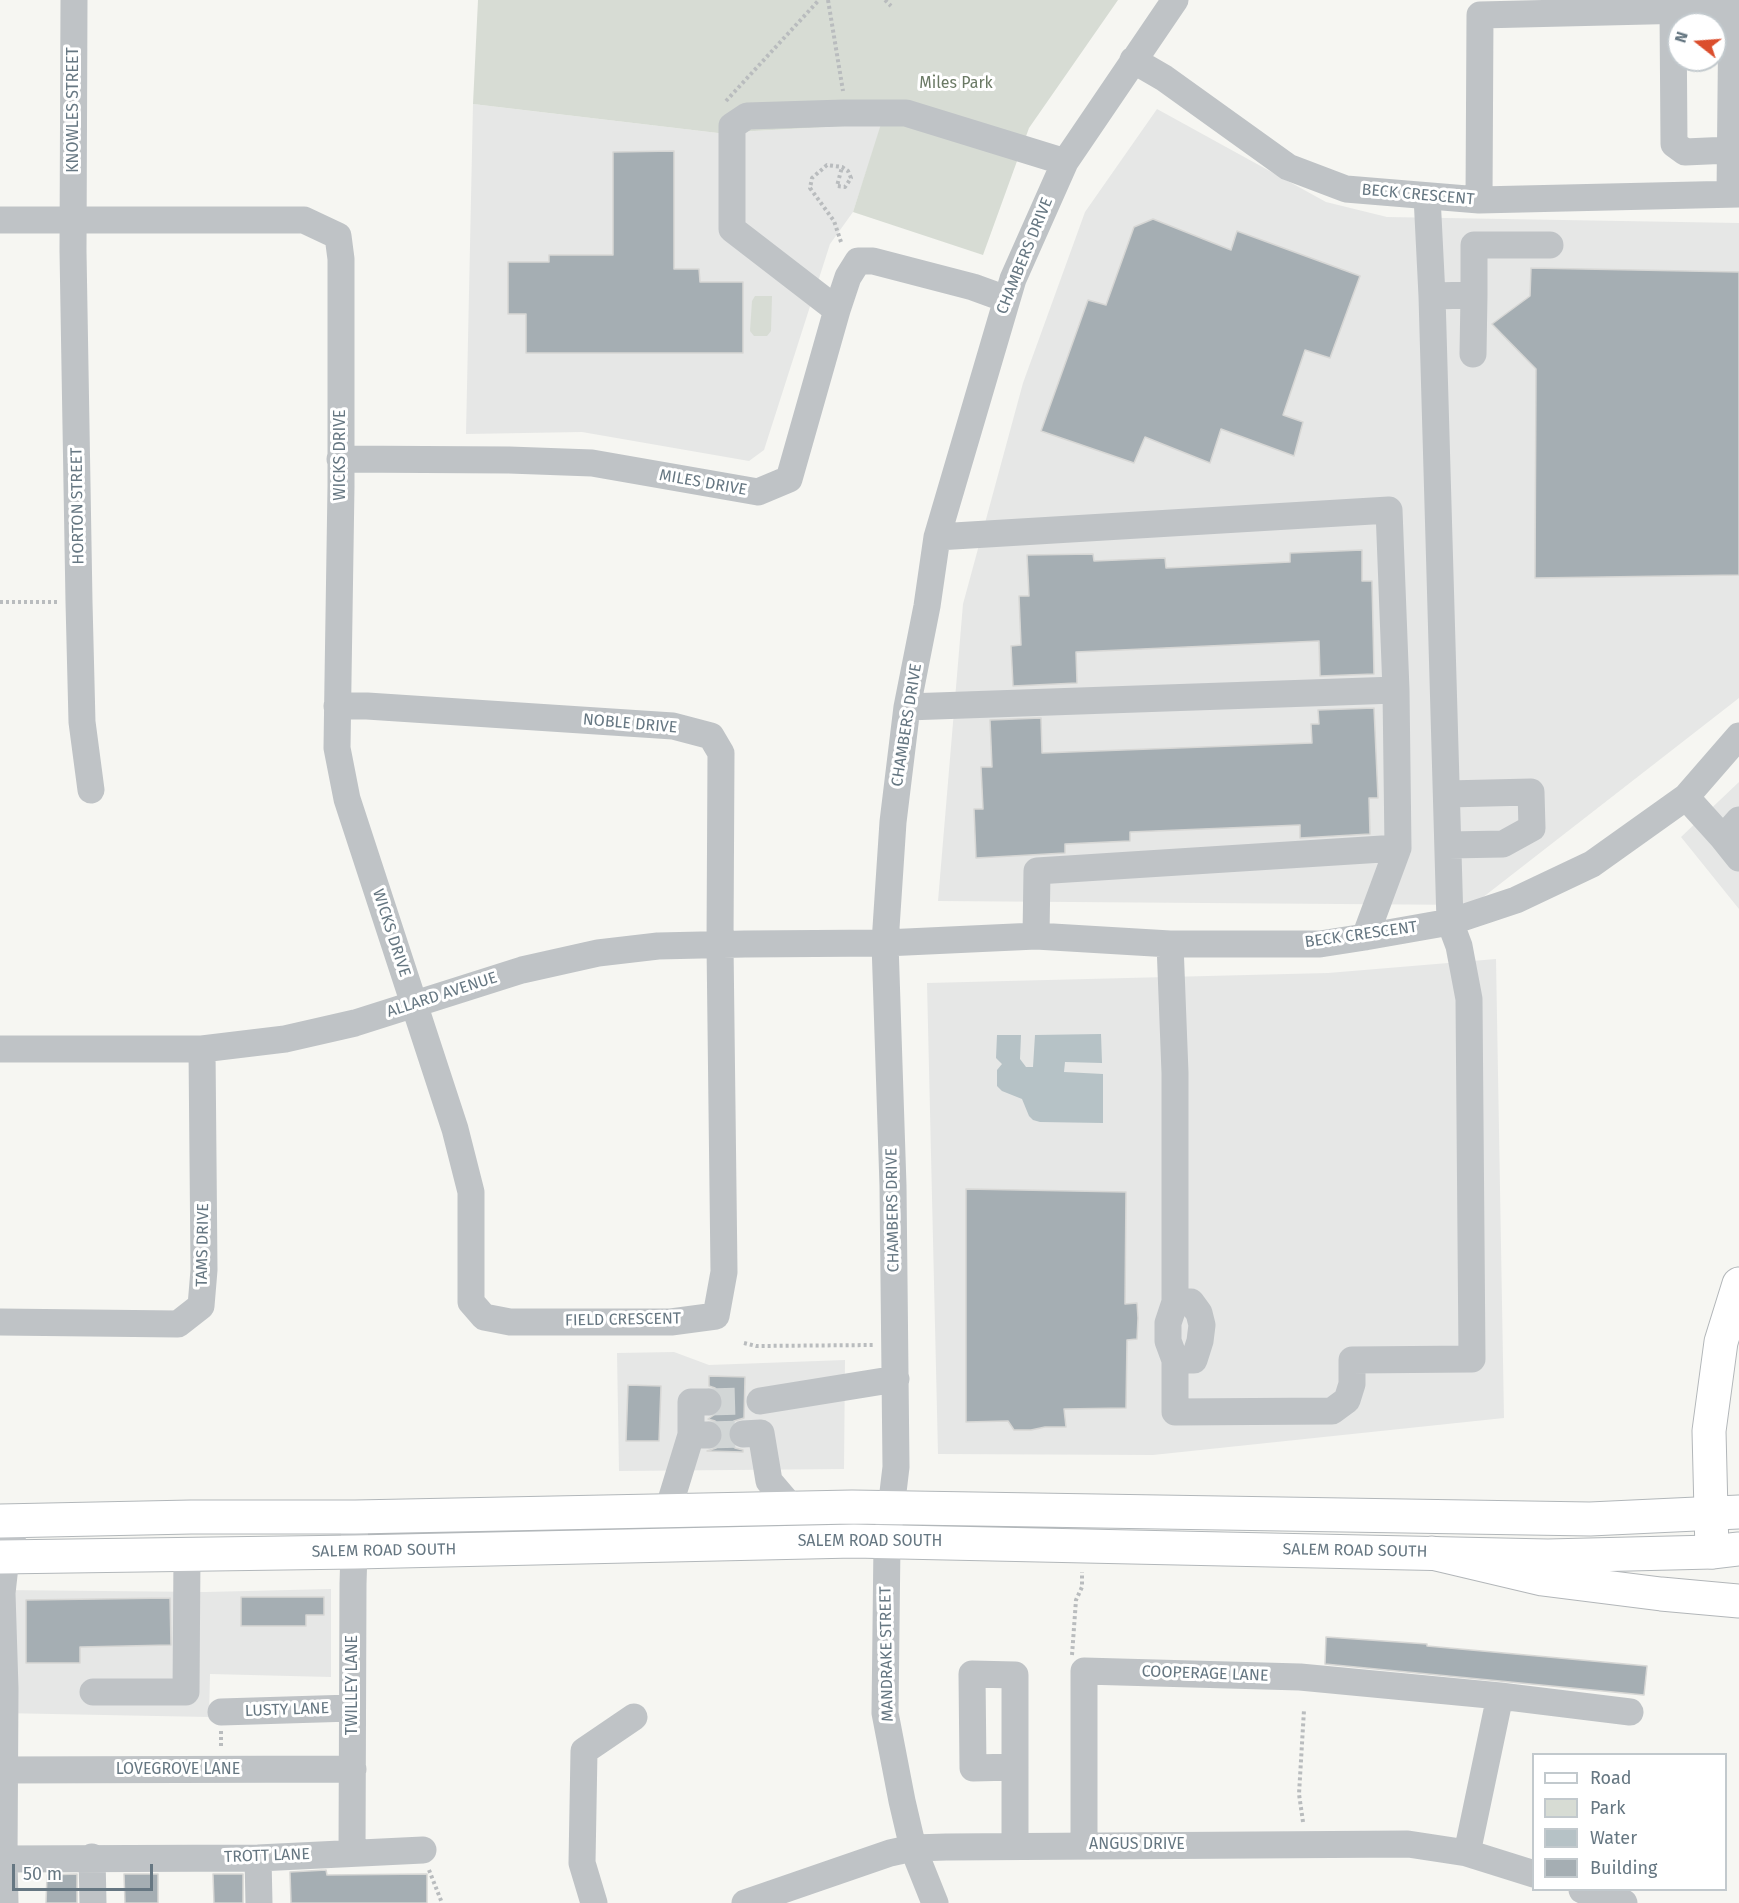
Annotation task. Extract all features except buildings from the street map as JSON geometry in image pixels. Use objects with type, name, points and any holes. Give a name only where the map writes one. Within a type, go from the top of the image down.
[{"type":"main road","points":[[1726,1551],[1724,1513],[1709,1431],[1721,1342],[1739,1284]]},
{"type":"main road","name":"SALEM ROAD SOUTH","points":[[9,1521],[891,1507],[1590,1519],[1724,1513]]},
{"type":"main road","name":"SALEM ROAD SOUTH","points":[[3,1557],[842,1541],[1548,1556],[1726,1551]]},
{"type":"main road","points":[[1432,1553],[1542,1579],[1739,1601]]},
{"type":"street","name":"KNOWLES STREET","points":[[73,220],[74,0]]},
{"type":"street","name":"CHAMBERS DRIVE","points":[[891,1507],[897,1467],[893,1186],[885,944],[893,822],[907,707],[927,606],[937,537],[1006,299],[1065,162],[1175,0]]},
{"type":"street","points":[[1479,200],[1480,8],[1673,10],[1732,4],[1730,150],[1734,194]]},
{"type":"street","points":[[1673,10],[1674,144],[1685,152],[1730,150]]},
{"type":"street","name":"BECK CRESCENT","points":[[1134,60],[1164,78],[1288,167],[1346,189],[1479,200],[1734,194]]},
{"type":"street","points":[[837,310],[732,229],[732,126],[747,116],[906,113],[1065,162]]},
{"type":"street","points":[[1170,944],[1175,1073],[1175,1302],[1168,1323],[1168,1341],[1175,1360],[1175,1412],[1332,1411],[1347,1400],[1352,1384],[1352,1360],[1472,1359],[1469,999],[1459,946],[1450,922],[1432,296],[1427,196]]},
{"type":"street","name":"WICKS DRIVE","points":[[0,220],[304,220],[338,237],[341,259],[337,748],[347,799],[414,1004]]},
{"type":"street","name":"HORTON STREET","points":[[73,220],[82,722],[91,790]]},
{"type":"street","points":[[1473,354],[1474,245],[1550,245]]},
{"type":"street","name":"MILES DRIVE","points":[[340,459],[592,463],[758,492],[789,479],[837,310],[848,277],[858,261],[873,261],[974,287],[1006,299]]},
{"type":"street","points":[[1432,296],[1474,295]]},
{"type":"street","points":[[937,537],[1389,510],[1396,690],[1398,848],[1365,937]]},
{"type":"street","points":[[907,707],[1396,690]]},
{"type":"street","name":"NOBLE DRIVE","points":[[337,706],[673,726],[711,735],[721,753],[720,944]]},
{"type":"street","name":"BECK CRESCENT","points":[[885,944],[1036,936],[1170,944],[1320,944],[1450,922],[1516,900],[1592,864],[1686,797],[1739,736]]},
{"type":"street","points":[[1447,794],[1531,792],[1533,828],[1503,844],[1449,845]]},
{"type":"street","points":[[1686,797],[1734,839]]},
{"type":"street","points":[[1036,936],[1036,871],[1398,848]]},
{"type":"street","name":"FIELD CRESCENT","points":[[414,1004],[455,1129],[471,1192],[471,1302],[484,1317],[510,1322],[671,1322],[716,1316],[724,1272],[720,944]]},
{"type":"street","name":"ALLARD AVENUE","points":[[0,1049],[202,1049],[285,1039],[355,1023],[522,970],[598,953],[657,946],[885,944]]},
{"type":"street","name":"TAMS DRIVE","points":[[0,1322],[178,1324],[201,1306],[204,1270],[202,1049]]},
{"type":"street","points":[[792,1508],[769,1481],[752,1433],[752,1401],[896,1379]]},
{"type":"street","points":[[668,1510],[699,1435],[691,1402],[708,1402]]},
{"type":"street","name":"MANDRAKE STREET","points":[[891,1507],[887,1542],[885,1713],[913,1848],[935,1903]]},
{"type":"street","name":"TWILLEY LANE","points":[[352,1853],[355,1517]]},
{"type":"street","points":[[5,1903],[2,1859],[5,1689],[2,1593],[3,1557],[9,1521]]},
{"type":"street","points":[[93,1692],[186,1692],[187,1554]]},
{"type":"street","name":"COOPERAGE LANE","points":[[1084,1846],[1084,1671],[1300,1677],[1500,1696],[1630,1712]]},
{"type":"street","points":[[1467,1853],[1500,1696]]},
{"type":"street","name":"LUSTY LANE","points":[[221,1712],[352,1708]]},
{"type":"street","points":[[594,1903],[582,1863],[584,1751],[634,1717]]},
{"type":"street","points":[[1015,1767],[1015,1845]]},
{"type":"street","name":"LOVEGROVE LANE","points":[[4,1770],[352,1769]]},
{"type":"street","name":"ANGUS DRIVE","points":[[745,1903],[890,1853],[913,1848],[1015,1845],[1408,1844],[1467,1853],[1532,1874]]},
{"type":"street","name":"TROTT LANE","points":[[2,1859],[258,1858],[423,1850]]},
{"type":"street","points":[[92,1857],[93,1903]]},
{"type":"street","points":[[258,1858],[259,1903]]},
{"type":"street","points":[[1584,1891],[1624,1903]]},
{"type":"path","points":[[722,106],[819,0]]},
{"type":"path","points":[[828,0],[844,98],[844,113]]},
{"type":"path","points":[[885,0],[891,6]]},
{"type":"path","points":[[841,242],[834,221],[810,188],[812,178],[827,165],[842,167],[848,171],[850,178],[845,187],[837,186],[842,167]]},
{"type":"path","points":[[0,602],[79,602]]},
{"type":"path","points":[[744,1343],[756,1346],[895,1345]]},
{"type":"path","points":[[1303,1823],[1299,1794],[1304,1710]]},
{"type":"path","points":[[221,1712],[221,1770]]},
{"type":"path","points":[[423,1850],[442,1903]]},
{"type":"shaded area","points":[[473,104],[718,133],[882,124],[853,212],[830,244],[764,450],[749,461],[582,432],[466,434]]},
{"type":"shaded area","points":[[1157,109],[1326,202],[1387,217],[1739,223],[1739,698],[1473,905],[938,901],[963,604],[1023,383],[1085,212]]},
{"type":"shaded area","points":[[1739,782],[1739,909],[1681,837]]},
{"type":"shaded area","points":[[1496,959],[1504,1418],[1153,1455],[938,1454],[927,983],[1328,973]]},
{"type":"shaded area","points":[[674,1352],[709,1365],[845,1360],[844,1469],[619,1471],[617,1353]]},
{"type":"shaded area","points":[[331,1589],[331,1677],[210,1674],[209,1717],[0,1713],[0,1590],[206,1592]]},
{"type":"green space","name":"Miles Park","points":[[478,0],[1118,0],[1029,128],[983,255],[853,212],[881,124],[718,133],[473,104]]},
{"type":"green space","points":[[755,296],[772,296],[771,331],[767,336],[754,336],[750,331],[752,301]]},
{"type":"water","points":[[1101,1034],[1102,1063],[1065,1062],[1064,1072],[1103,1074],[1103,1123],[1033,1120],[1022,1099],[1002,1091],[997,1086],[997,1070],[1002,1064],[996,1058],[997,1035],[1021,1035],[1020,1059],[1026,1067],[1033,1067],[1035,1035]]},
{"type":"tunnel","points":[[708,1402],[744,1401]]},
{"type":"tunnel","points":[[708,1435],[743,1434]]}]
